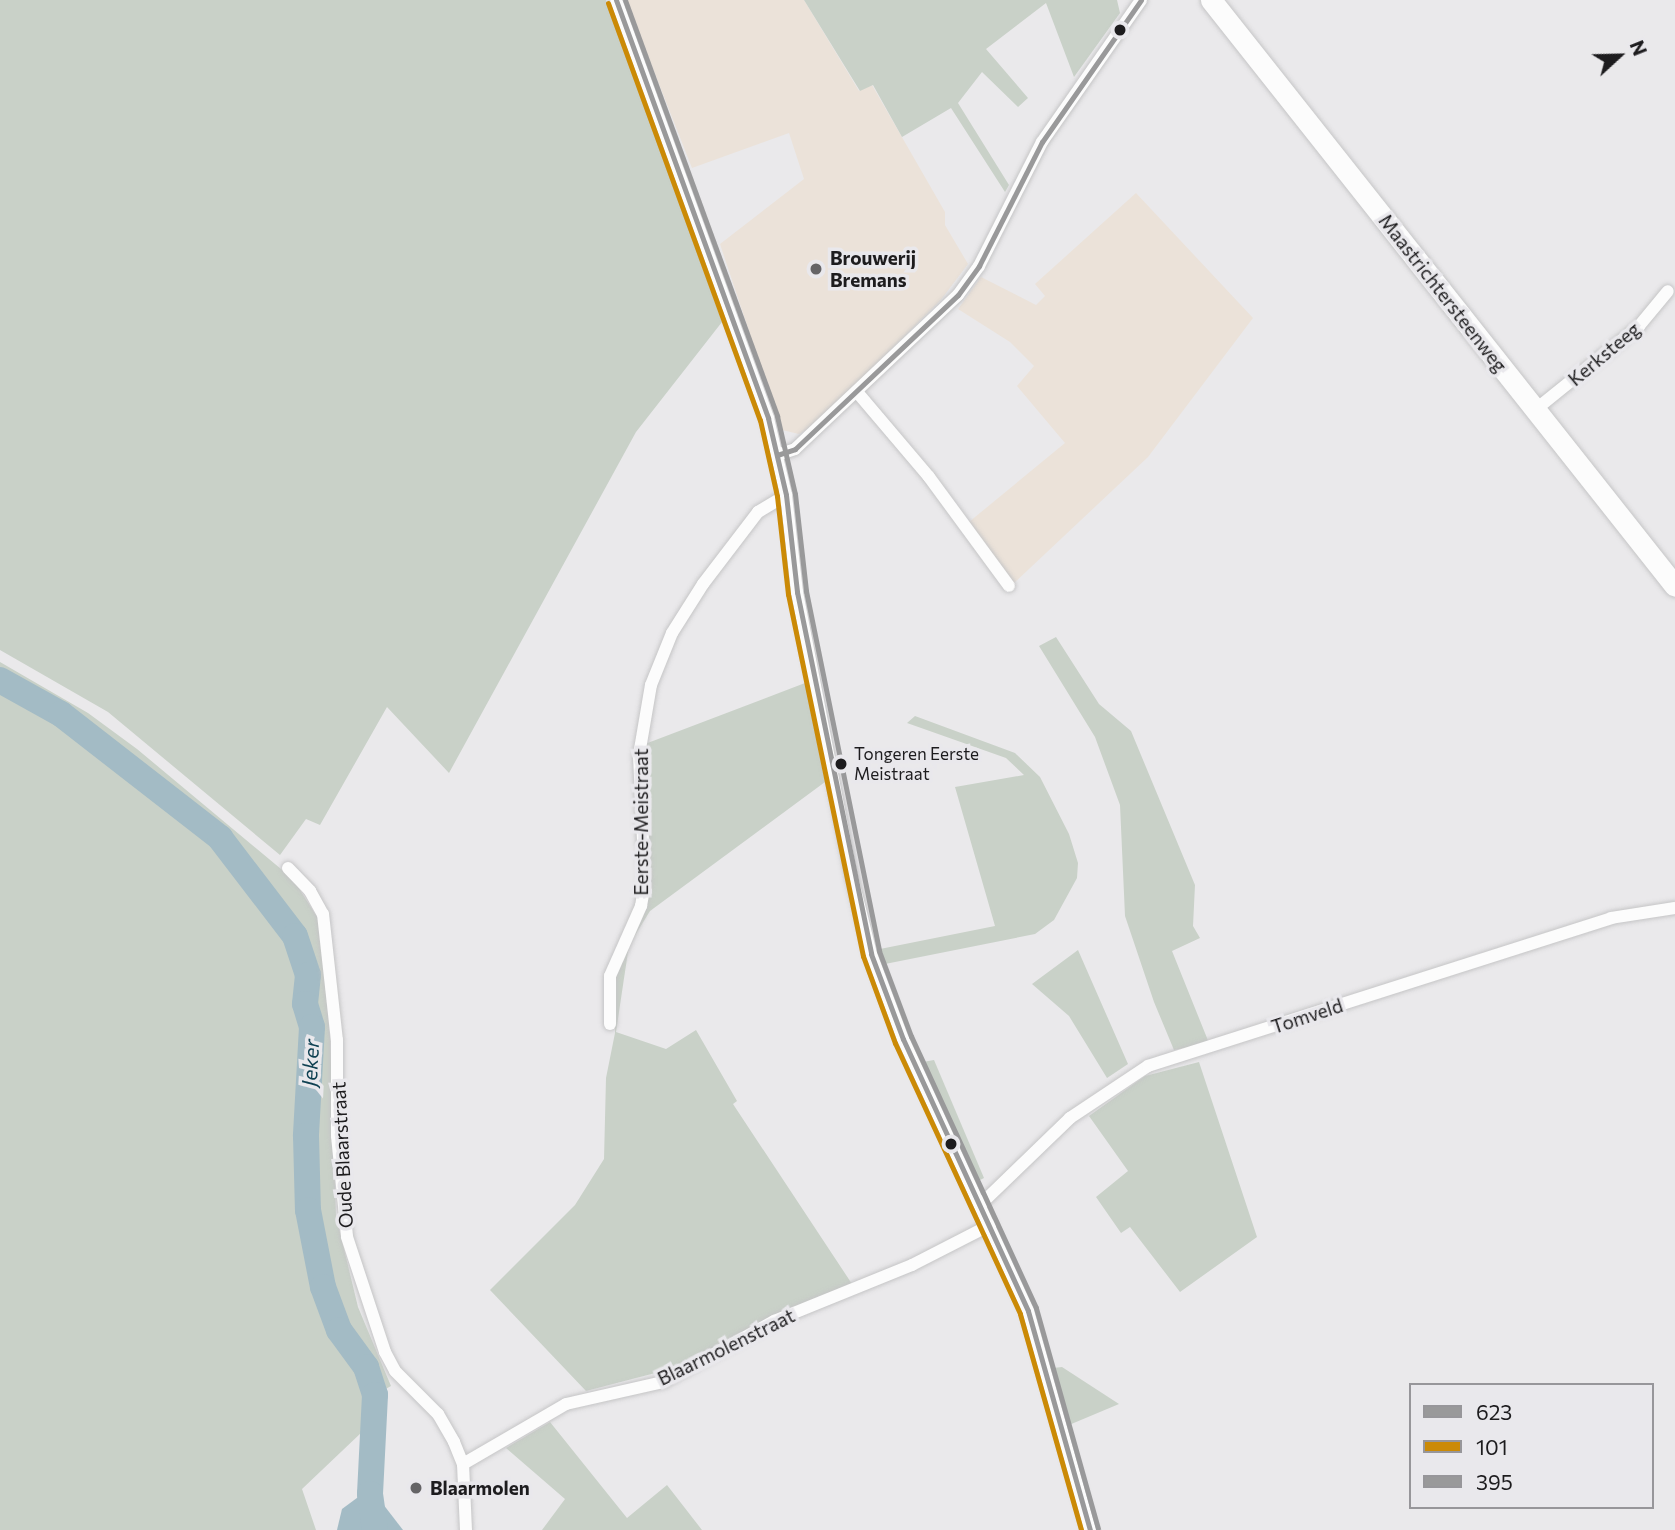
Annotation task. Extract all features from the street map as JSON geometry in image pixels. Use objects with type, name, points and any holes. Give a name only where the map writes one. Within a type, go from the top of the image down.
[{"type":"main road","name":"Maastrichtersteenweg","points":[[1211,0],[1675,586]]},
{"type":"street","points":[[616,0],[768,418],[786,495],[797,592],[871,954],[903,1040],[981,1204],[1039,1341],[1090,1530]]},
{"type":"street","points":[[777,455],[795,449],[958,295],[979,266],[1042,142],[1141,0]]},
{"type":"street","name":"Kerksteeg","points":[[1535,410],[1639,326],[1668,291]]},
{"type":"street","points":[[857,392],[929,477],[1009,586]]},
{"type":"street","name":"Eerste-Meistraat","points":[[610,1024],[610,976],[641,906],[645,883],[639,755],[651,685],[672,633],[703,584],[758,512],[786,495]]},
{"type":"street","name":"Oude Blaarstraat","points":[[288,868],[310,891],[323,914],[336,1028],[337,1136],[347,1237],[385,1352],[396,1371],[438,1414],[463,1465]]},
{"type":"street","name":"Tomveld","points":[[981,1204],[1070,1118],[1148,1066],[1611,918],[1675,908]]},
{"type":"street","name":"Blaarmolenstraat","points":[[463,1465],[566,1404],[663,1382],[774,1321],[912,1265],[989,1226]]},
{"type":"street","points":[[463,1465],[466,1530]]},
{"type":"shaded area","points":[[0,0],[606,0],[722,322],[636,432],[449,773],[387,707],[320,825],[306,819],[280,855],[108,712],[0,650]]},
{"type":"shaded area","points":[[626,0],[804,0],[859,91],[872,85],[945,212],[945,225],[968,264],[940,301],[813,426],[799,434],[782,430],[720,244],[804,179],[789,133],[692,168]]},
{"type":"shaded area","points":[[804,0],[1117,0],[1120,13],[1074,77],[1046,3],[986,49],[1028,98],[1018,107],[982,72],[958,103],[1009,185],[1005,192],[951,108],[902,137],[873,85],[860,91]]},
{"type":"shaded area","points":[[1136,193],[1253,318],[1148,457],[1013,584],[969,522],[1065,443],[1017,386],[1034,366],[1010,342],[958,309],[981,277],[1036,305],[1045,296],[1035,284]]},
{"type":"shaded area","points":[[1056,637],[1099,704],[1131,731],[1195,885],[1193,926],[1200,938],[1172,951],[1209,1043],[1174,1050],[1154,1002],[1125,916],[1120,805],[1095,737],[1039,646]]},
{"type":"shaded area","points":[[0,662],[88,713],[137,749],[293,879],[319,920],[330,1036],[336,1216],[358,1307],[391,1386],[368,1399],[362,1432],[302,1489],[316,1530],[0,1530]]},
{"type":"shaded area","points":[[805,683],[825,782],[650,911],[629,945],[616,1032],[666,1049],[696,1030],[737,1101],[733,1104],[854,1287],[686,1365],[586,1391],[490,1290],[575,1205],[604,1159],[606,1078],[615,1033],[615,972],[645,906],[645,744]]},
{"type":"shaded area","points":[[915,716],[1015,753],[1040,777],[1069,834],[1078,863],[1077,878],[1054,920],[1035,934],[885,964],[880,949],[995,926],[955,787],[1024,775],[1006,758],[907,723]]},
{"type":"shaded area","points":[[1078,950],[1128,1064],[1107,1078],[1069,1016],[1032,984]]},
{"type":"shaded area","points":[[934,1060],[984,1178],[978,1181],[923,1062]]},
{"type":"shaded area","points":[[1199,1062],[1257,1237],[1180,1292],[1130,1227],[1121,1233],[1096,1197],[1128,1171],[1089,1116],[1145,1076]]},
{"type":"shaded area","points":[[1062,1367],[1119,1404],[1069,1425],[1054,1377],[1053,1368]]},
{"type":"shaded area","points":[[550,1422],[627,1518],[667,1485],[702,1530],[542,1530],[565,1499],[506,1448]]},
{"type":"water","points":[[369,1400],[381,1401],[379,1491],[361,1491]]},
{"type":"water","points":[[361,1495],[376,1495],[403,1530],[337,1530],[342,1509]]},
{"type":"waterway","name":"Jeker","points":[[0,680],[61,714],[220,838],[295,936],[308,975],[305,1004],[312,1027],[306,1136],[308,1210],[323,1287],[339,1330],[366,1367],[375,1395],[370,1494],[375,1530]]},
{"type":"transit line","name":"623","points":[[616,0],[768,418],[786,495],[797,592],[871,954],[903,1039],[1028,1311],[1090,1530]]},
{"type":"transit line","name":"395","points":[[625,0],[777,416],[795,494],[806,591],[879,951],[911,1036],[1036,1308],[1098,1528]]},
{"type":"transit line","name":"623","points":[[777,455],[795,449],[958,295],[979,266],[1042,142],[1141,0]]},
{"type":"transit line","name":"101","points":[[608,3],[760,420],[777,496],[788,594],[863,956],[895,1043],[1020,1314],[1081,1530]]},
{"type":"place","name":"Brouwerij Bremans","points":[[816,269]]},
{"type":"place","name":"Tongeren Eerste Meistraat","points":[[841,764]]},
{"type":"place","name":"Blaarmolen","points":[[416,1488]]}]
